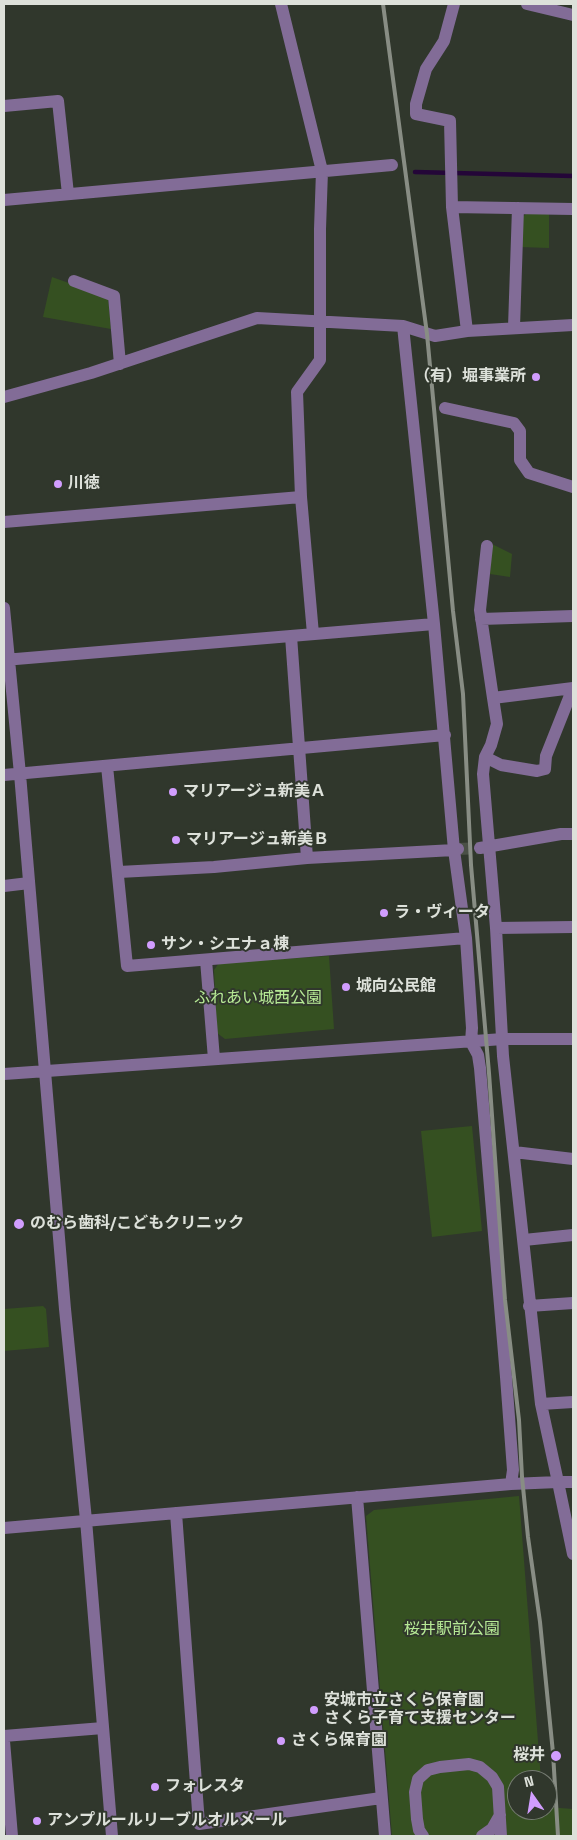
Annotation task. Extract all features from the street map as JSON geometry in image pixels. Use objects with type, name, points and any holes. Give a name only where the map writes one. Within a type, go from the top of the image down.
[{"type":"street","points":[[281,4],[322,171],[318,321],[320,360],[297,392],[301,497],[313,634]]},
{"type":"street","points":[[454,4],[444,41],[426,69],[416,104],[416,114],[450,121],[452,206],[467,330]]},
{"type":"street","points":[[527,4],[573,15]]},
{"type":"street","points":[[4,106],[58,101],[68,194]]},
{"type":"street","points":[[4,200],[392,165]]},
{"type":"street","points":[[452,206],[573,209]]},
{"type":"street","points":[[514,327],[518,208]]},
{"type":"street","points":[[74,281],[114,296],[120,364]]},
{"type":"street","points":[[4,397],[120,364],[257,318],[403,326],[436,336],[467,330],[573,325]]},
{"type":"street","points":[[403,326],[466,938],[472,1028],[471,1042],[478,1055],[480,1068],[508,1396],[513,1470],[511,1484]]},
{"type":"street","points":[[444,408],[514,423],[520,431],[520,460],[529,473],[573,487]]},
{"type":"street","points":[[4,522],[301,497]]},
{"type":"street","points":[[487,546],[480,610],[497,724],[491,745],[485,757],[483,774],[484,847],[496,928],[503,1039],[502,1056],[541,1404],[573,1554]]},
{"type":"street","points":[[4,608],[6,660],[20,774],[112,1836]]},
{"type":"street","points":[[481,619],[573,616]]},
{"type":"street","points":[[6,660],[434,624]]},
{"type":"street","points":[[291,636],[307,858]]},
{"type":"street","points":[[485,757],[501,765],[537,770],[545,768],[546,756],[573,688],[493,698]]},
{"type":"street","points":[[4,775],[445,735]]},
{"type":"street","points":[[107,766],[127,966],[466,938]]},
{"type":"street","points":[[484,847],[561,834],[573,834]]},
{"type":"street","points":[[119,872],[214,867],[307,858],[456,850]]},
{"type":"street","points":[[4,886],[29,883]]},
{"type":"street","points":[[496,928],[573,927]]},
{"type":"street","points":[[206,960],[214,1059]]},
{"type":"street","points":[[4,1074],[503,1039],[573,1039]]},
{"type":"street","points":[[514,1152],[573,1160]]},
{"type":"street","points":[[524,1240],[573,1235]]},
{"type":"street","points":[[529,1306],[573,1303]]},
{"type":"street","points":[[541,1404],[573,1402]]},
{"type":"street","points":[[4,1528],[511,1484],[573,1482]]},
{"type":"street","points":[[357,1497],[385,1836]]},
{"type":"street","points":[[176,1513],[199,1824],[381,1798]]},
{"type":"street","points":[[4,1736],[103,1728]]},
{"type":"street","points":[[4,1741],[9,1834]]},
{"type":"street","points":[[423,1836],[419,1830],[417,1819],[415,1792],[418,1779],[428,1770],[469,1764],[480,1767],[492,1777],[498,1787],[501,1836]]},
{"type":"street","points":[[482,1836],[492,1829],[500,1815]]},
{"type":"green space","points":[[526,214],[549,214],[549,248],[520,247],[521,218]]},
{"type":"green space","points":[[52,277],[108,297],[111,329],[43,317]]},
{"type":"green space","points":[[492,544],[512,554],[510,577],[490,574]]},
{"type":"green space","name":"ふれあい城西公園","points":[[329,956],[334,1029],[225,1039],[217,1033],[214,970],[219,963]]},
{"type":"green space","points":[[472,1126],[482,1231],[432,1237],[421,1131]]},
{"type":"green space","points":[[43,1306],[46,1309],[49,1347],[4,1351],[4,1309]]},
{"type":"green space","name":"桜井駅前公園","points":[[519,1496],[540,1770],[507,1770],[507,1820],[557,1820],[557,1808],[573,1809],[573,1836],[392,1836],[366,1516],[374,1510]]},
{"type":"waterway","points":[[415,172],[573,176]]},
{"type":"tunnel","points":[[458,849],[480,848]]},
{"type":"railway","points":[[383,4],[427,334],[453,611],[463,694],[471,865],[489,1073],[505,1300],[519,1420],[528,1537],[540,1622],[553,1753],[558,1836]]},
{"type":"place","name":"（有）堀事業所","points":[[536,377]]},
{"type":"place","name":"川徳","points":[[58,484]]},
{"type":"place","name":"マリアージュ新美Ａ","points":[[173,792]]},
{"type":"place","name":"マリアージュ新美Ｂ","points":[[176,840]]},
{"type":"place","name":"ラ・ヴィータ","points":[[384,913]]},
{"type":"place","name":"サン・シエナａ棟","points":[[151,945]]},
{"type":"place","name":"城向公民館","points":[[346,987]]},
{"type":"place","name":"のむら歯科/こどもクリニック","points":[[19,1224]]},
{"type":"place","name":"安城市立さくら保育園 さくら子育て支援センター","points":[[314,1710]]},
{"type":"place","name":"さくら保育園","points":[[281,1741]]},
{"type":"place","name":"桜井","points":[[556,1756]]},
{"type":"place","name":"フォレスタ","points":[[155,1787]]},
{"type":"place","name":"アンプルールリーブルオルメール","points":[[37,1821]]}]
